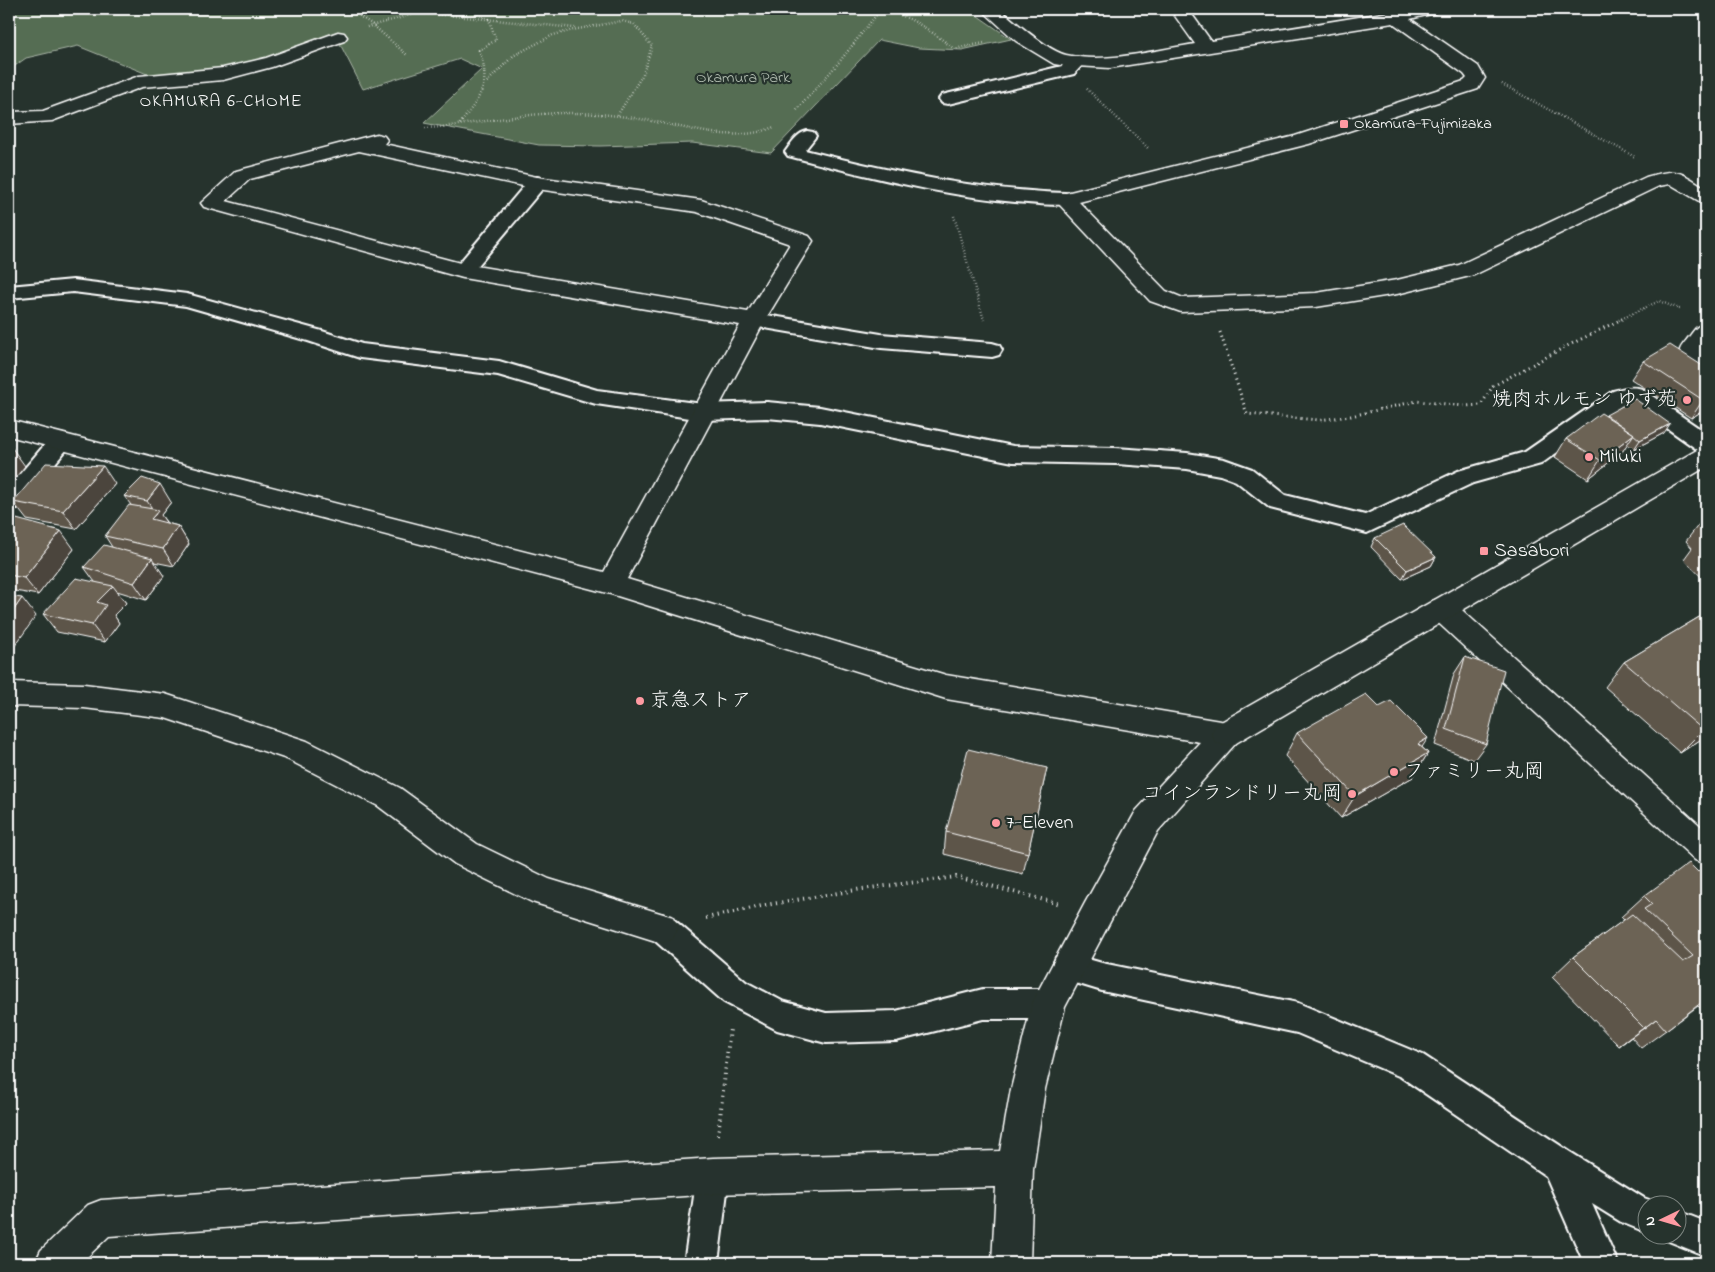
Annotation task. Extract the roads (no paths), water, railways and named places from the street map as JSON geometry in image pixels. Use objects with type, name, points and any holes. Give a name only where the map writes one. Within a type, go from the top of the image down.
[{"type":"street","points":[[990,9],[1022,37],[1072,66],[1110,64],[1396,17],[1429,9]]},
{"type":"street","points":[[1178,9],[1206,47]]},
{"type":"street","points":[[1396,17],[1471,70],[1476,78],[1472,85],[1302,140],[1065,199],[1158,296],[1181,305],[1316,300],[1396,287],[1466,270],[1653,181],[1673,177],[1706,197]]},
{"type":"street","points":[[9,118],[45,117],[139,82],[223,74],[272,62],[338,37]]},
{"type":"street","points":[[381,139],[243,175],[211,203],[462,271],[754,320]]},
{"type":"street","points":[[360,145],[537,183],[701,206],[802,241],[754,320],[611,584]]},
{"type":"street","points":[[1706,330],[1691,350],[1691,357],[1706,367]]},
{"type":"street","points":[[9,428],[611,584],[946,687],[1226,734]]},
{"type":"street","points":[[1011,1263],[1015,1169],[1028,1089],[1049,1004],[1067,967],[1147,821],[1226,734],[1705,454]]},
{"type":"street","points":[[1442,609],[1706,850]]},
{"type":"street","points":[[9,694],[84,696],[165,706],[296,750],[389,797],[466,854],[543,892],[662,928]]},
{"type":"street","points":[[54,1263],[100,1218],[713,1176],[1015,1169]]},
{"type":"lane","points":[[948,99],[1072,66]]},
{"type":"lane","points":[[807,136],[794,152],[840,164],[946,186],[1033,199],[1065,199]]},
{"type":"lane","points":[[462,271],[537,183]]},
{"type":"lane","points":[[9,292],[73,286],[187,300],[360,351],[499,368],[596,397],[704,412],[767,410],[820,415],[1013,454],[1116,456],[1186,461],[1224,467],[1244,475],[1278,502],[1367,524],[1466,477],[1533,458],[1621,396],[1634,394],[1705,454]]},
{"type":"lane","points":[[754,320],[881,341],[992,350]]},
{"type":"lane","points":[[9,502],[60,442]]},
{"type":"lane","points":[[662,928],[735,992],[776,1015],[826,1028],[896,1026],[983,1004],[1049,1004]]},
{"type":"lane","points":[[1067,967],[1102,977],[1298,1018],[1412,1066],[1558,1164],[1638,1212]]},
{"type":"lane","points":[[1558,1164],[1601,1263]]},
{"type":"lane","points":[[701,1263],[713,1176]]},
{"type":"lane","points":[[1688,1232],[1706,1239]]},
{"type":"place","name":"Okamura-Fujimizaka","points":[[1344,124]]},
{"type":"place","name":"焼肉ホルモン ゆず苑","points":[[1687,400]]},
{"type":"place","name":"Miluki","points":[[1589,457]]},
{"type":"place","name":"Sasabori","points":[[1484,551]]},
{"type":"place","name":"京急ストア","points":[[640,701]]},
{"type":"place","name":"ファミリー丸岡","points":[[1394,772]]},
{"type":"place","name":"コインランドリー丸岡","points":[[1352,794]]},
{"type":"place","name":"7-Eleven","points":[[996,823]]},
{"type":"district","name":"OKAMURA 6-CHOME","points":[[221,102]]},
{"type":"park label","name":"Okamura Park","points":[[743,78]]}]
